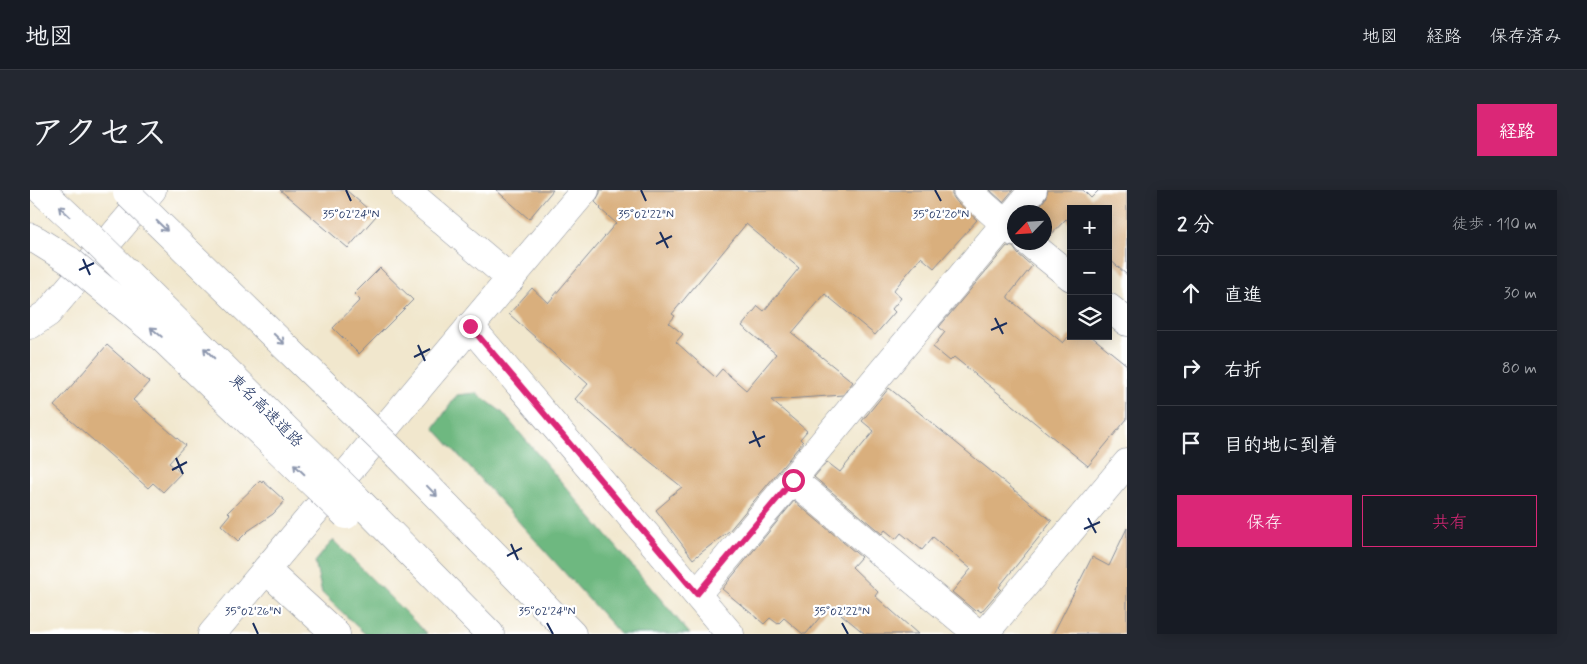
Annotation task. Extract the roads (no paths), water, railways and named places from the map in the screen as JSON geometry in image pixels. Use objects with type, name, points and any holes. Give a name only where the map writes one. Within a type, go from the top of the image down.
[{"type":"main road","name":"東名高速道路","points":[[41,190],[86,232],[351,506],[490,634]]},
{"type":"main road","points":[[406,190],[511,279]]},
{"type":"main road","points":[[212,634],[585,190]]},
{"type":"main road","points":[[967,190],[1007,217]]},
{"type":"main road","points":[[1022,205],[1033,190]]},
{"type":"main road","points":[[30,325],[48,313],[132,191],[398,456],[572,634]]},
{"type":"main road","points":[[697,594],[1007,226]]},
{"type":"main road","points":[[30,237],[38,240],[70,261],[161,337],[351,506],[472,634]]},
{"type":"main road","points":[[1038,250],[1067,274]]},
{"type":"main road","points":[[1112,310],[1127,322]]},
{"type":"main road","points":[[470,326],[730,634]]},
{"type":"main road","points":[[984,634],[1127,463]]},
{"type":"main road","points":[[793,480],[978,634]]},
{"type":"main road","points":[[266,570],[336,634]]}]
